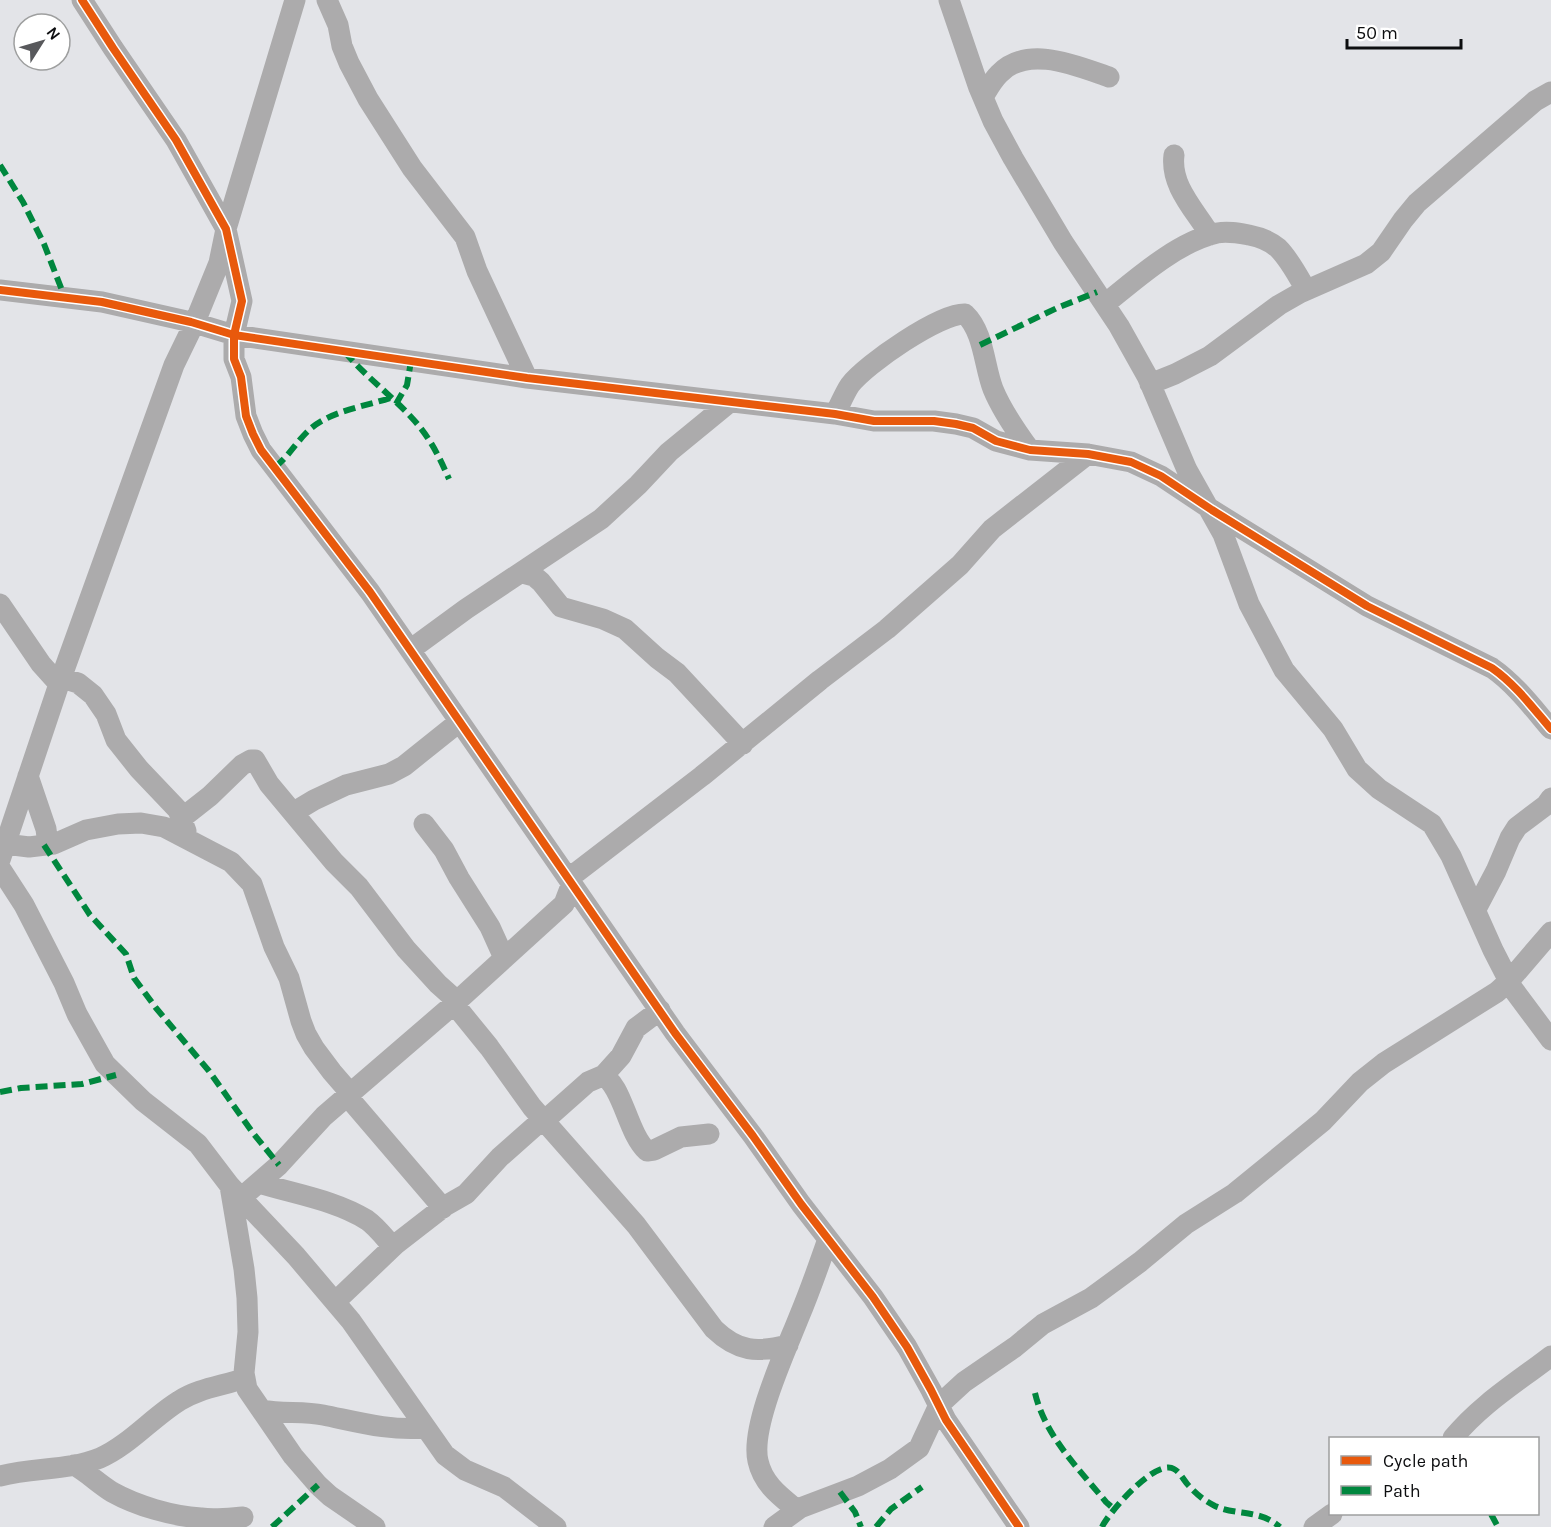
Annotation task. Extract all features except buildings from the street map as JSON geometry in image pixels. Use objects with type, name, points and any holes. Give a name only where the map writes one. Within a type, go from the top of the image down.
[{"type":"street","points":[[81,0],[177,140],[226,229],[242,301],[234,335],[234,359],[245,395],[246,416],[261,450],[370,592],[660,1010],[873,1297],[907,1347],[961,1443],[1018,1527]]},
{"type":"street","points":[[191,322],[197,317],[219,263],[226,229],[295,0]]},
{"type":"street","points":[[327,0],[338,25],[342,46],[349,63],[368,99],[412,168],[465,237],[477,271],[527,378]]},
{"type":"street","points":[[949,0],[963,46],[983,97],[1013,158],[1063,242],[1105,304],[1150,384],[1187,470],[1224,534],[1249,604],[1284,670],[1333,729],[1357,769],[1385,794],[1432,824],[1451,856],[1509,981],[1551,1040]]},
{"type":"street","points":[[983,97],[999,73],[1025,60],[1056,61],[1109,77]]},
{"type":"street","points":[[1150,384],[1210,356],[1279,305],[1306,290],[1356,270],[1374,258],[1387,245],[1403,220],[1425,195],[1535,101],[1551,92]]},
{"type":"street","points":[[1174,154],[1173,164],[1177,183],[1210,235]]},
{"type":"street","points":[[1105,304],[1177,251],[1210,235],[1228,232],[1266,241],[1277,247],[1306,290]]},
{"type":"street","points":[[0,290],[102,302],[191,322],[234,335],[527,378],[835,414],[874,421],[934,421],[956,424],[973,428],[996,441],[1030,450],[1088,454],[1131,462],[1161,476],[1367,606],[1492,668],[1520,693],[1551,729]]},
{"type":"street","points":[[835,414],[850,385],[861,373],[939,320],[956,314],[965,314],[971,320],[978,335],[994,391],[1004,411],[1030,450]]},
{"type":"street","points":[[191,322],[191,330],[174,365],[2,852],[48,845],[86,830],[118,824],[141,824],[164,827],[231,861],[252,884],[274,947],[289,978],[301,1021],[314,1048],[442,1208]]},
{"type":"street","points":[[410,650],[466,609],[601,519],[669,452],[730,402]]},
{"type":"street","points":[[236,1192],[259,1183],[279,1165],[324,1116],[410,1040],[456,1003],[564,904],[570,880],[908,612],[960,565],[992,529],[1088,454]]},
{"type":"street","points":[[523,573],[542,582],[561,607],[626,629],[677,673],[743,744]]},
{"type":"street","points":[[0,604],[41,664],[61,681],[78,683],[93,695],[106,714],[116,740],[139,769],[178,810],[188,839]]},
{"type":"street","points":[[294,812],[346,785],[389,774],[404,766],[459,722]]},
{"type":"street","points":[[182,818],[210,796],[242,765],[253,759],[269,784],[334,862],[359,887],[406,949],[456,1003],[544,1120],[636,1225],[693,1302],[723,1338],[735,1346],[753,1350],[769,1350],[788,1345]]},
{"type":"street","points":[[28,776],[46,829],[48,845]]},
{"type":"street","points":[[1476,909],[1517,827],[1546,805],[1551,798]]},
{"type":"street","points":[[424,824],[444,850],[464,887],[490,927],[504,958]]},
{"type":"street","points":[[0,868],[29,913],[77,1014],[105,1064],[136,1095],[198,1144],[236,1192],[296,1256],[351,1321],[446,1455],[455,1464],[504,1487],[556,1527]]},
{"type":"street","points":[[774,1527],[797,1510],[832,1494],[858,1486],[910,1455],[919,1448],[939,1405],[964,1382],[1015,1347],[1043,1324],[1091,1298],[1186,1224],[1235,1193],[1323,1121],[1360,1082],[1384,1063],[1497,992],[1551,932]]},
{"type":"street","points":[[335,1302],[393,1247],[442,1208],[466,1194],[500,1157],[588,1082],[595,1077],[603,1076],[621,1056],[636,1028],[660,1010]]},
{"type":"street","points":[[603,1076],[615,1088],[634,1133],[647,1150],[654,1150],[681,1137],[709,1134]]},
{"type":"street","points":[[259,1183],[328,1203],[357,1215],[368,1221],[393,1247]]},
{"type":"street","points":[[236,1192],[247,1298],[248,1332],[245,1378],[247,1389],[293,1456],[318,1485],[375,1527]]},
{"type":"street","points":[[797,1510],[775,1492],[763,1477],[757,1460],[757,1440],[763,1410],[828,1239]]},
{"type":"street","points":[[1454,1437],[1486,1404],[1551,1356]]},
{"type":"street","points":[[0,1476],[33,1469],[74,1465],[104,1456],[180,1400],[197,1392],[245,1378]]},
{"type":"street","points":[[262,1410],[277,1413],[309,1413],[371,1426],[425,1428]]},
{"type":"street","points":[[74,1465],[111,1492],[134,1502],[172,1513],[202,1518],[243,1518]]},
{"type":"street","points":[[1314,1527],[1331,1515]]},
{"type":"marked path","points":[[0,165],[23,202],[44,244],[65,298]]},
{"type":"marked path","points":[[980,345],[1057,308],[1097,292]]},
{"type":"marked path","points":[[345,352],[424,432],[449,479]]},
{"type":"marked path","points":[[396,404],[407,385],[411,361]]},
{"type":"marked path","points":[[275,467],[315,425],[346,410],[390,398]]},
{"type":"marked path","points":[[44,845],[90,915],[126,954],[134,978],[156,1008],[209,1071],[279,1165]]},
{"type":"marked path","points":[[0,1092],[21,1088],[82,1084],[116,1075]]},
{"type":"marked path","points":[[1035,1393],[1040,1409],[1055,1438],[1074,1464],[1114,1509]]},
{"type":"marked path","points":[[1102,1527],[1134,1488],[1156,1471],[1166,1468],[1174,1469],[1195,1492],[1215,1506],[1256,1515],[1280,1527]]},
{"type":"marked path","points":[[272,1527],[318,1485]]},
{"type":"marked path","points":[[876,1527],[891,1509],[922,1487]]},
{"type":"marked path","points":[[840,1492],[855,1512],[861,1527]]},
{"type":"marked path","points":[[1492,1515],[1498,1527]]},
{"type":"cycle path","points":[[82,0],[176,140],[226,229],[242,301],[234,335],[234,359],[241,377],[246,416],[261,450],[370,592],[675,1033],[801,1204],[873,1297],[907,1347],[946,1420],[1019,1527]]},
{"type":"cycle path","points":[[0,290],[102,302],[191,322],[234,335],[527,378],[835,414],[874,421],[934,421],[956,424],[973,428],[996,441],[1030,450],[1088,454],[1131,462],[1161,476],[1367,606],[1492,668],[1516,689],[1551,729]]}]
